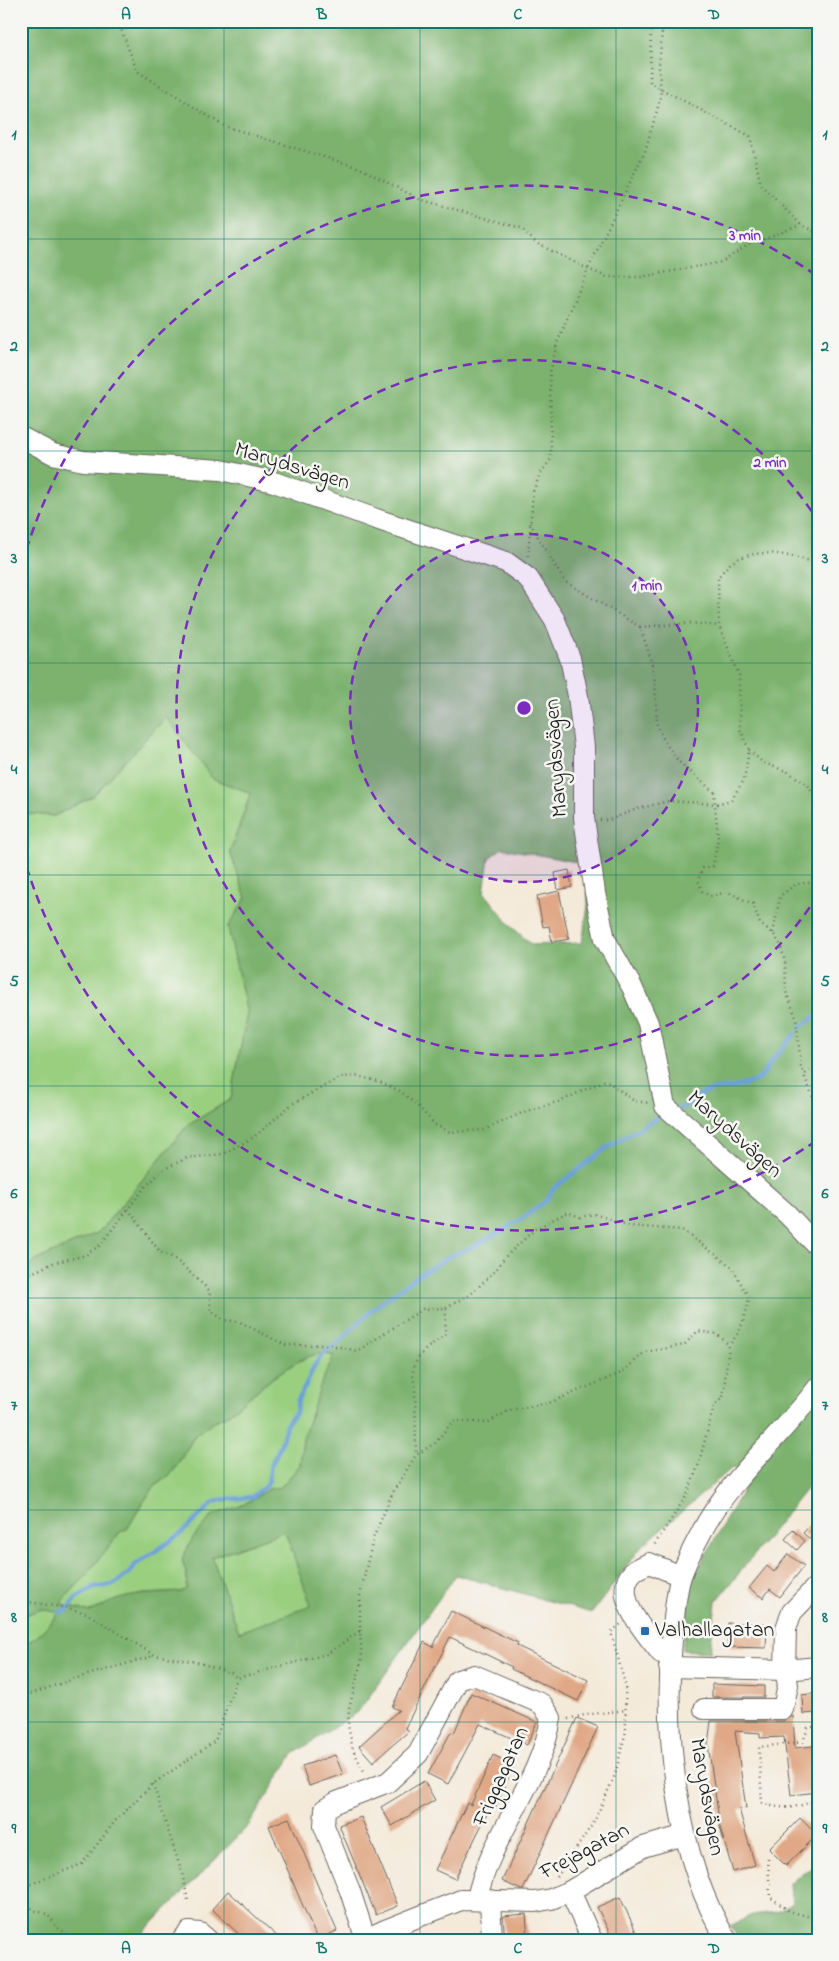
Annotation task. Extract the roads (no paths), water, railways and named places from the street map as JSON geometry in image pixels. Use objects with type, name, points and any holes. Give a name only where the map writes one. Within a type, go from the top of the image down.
[{"type":"street","name":"Marydsvägen","points":[[21,437],[52,454],[83,461],[222,470],[274,482],[376,519],[506,562],[528,578],[555,620],[570,658],[578,696],[584,747],[584,818],[595,893],[605,939],[632,987],[648,1023],[665,1106],[787,1214],[818,1247]]},
{"type":"street","name":"Marydsvägen","points":[[728,1940],[701,1890],[685,1834],[671,1735],[670,1661],[681,1576],[701,1533],[726,1494],[818,1387]]},
{"type":"street","points":[[681,1576],[649,1563],[632,1573],[626,1585],[625,1595],[630,1610],[661,1653],[670,1661],[717,1667],[784,1670],[818,1667]]},
{"type":"street","points":[[704,1709],[783,1709],[788,1685],[784,1670],[786,1628],[792,1612],[818,1584]]},
{"type":"street","name":"Friggagatan","points":[[365,1940],[350,1891],[324,1826],[325,1809],[336,1802],[388,1782],[418,1754],[458,1680],[474,1675],[542,1704],[551,1718],[548,1733],[528,1782],[481,1878],[492,1940]]},
{"type":"street","name":"Frejagatan","points":[[365,1940],[384,1930],[462,1900],[535,1902],[551,1899],[570,1891],[643,1847],[685,1834]]},
{"type":"street","points":[[570,1891],[592,1940]]},
{"type":"street","points":[[182,1940],[189,1932],[200,1933],[208,1940]]},
{"type":"waterway","points":[[800,1027],[818,1015]]},
{"type":"waterway","points":[[676,1110],[689,1104],[704,1093],[756,1081],[795,1034]]},
{"type":"waterway","points":[[60,1612],[67,1610],[76,1598],[81,1595],[94,1588],[113,1585],[130,1573],[135,1565],[182,1533],[213,1503],[220,1500],[252,1497],[268,1484],[271,1465],[280,1447],[286,1426],[290,1418],[296,1413],[298,1399],[314,1366],[322,1355],[338,1343],[374,1308],[420,1274],[450,1256],[473,1247],[522,1219],[547,1200],[553,1189],[608,1147],[662,1115]]},
{"type":"place","name":"Valhallagatan","points":[[645,1631]]}]
